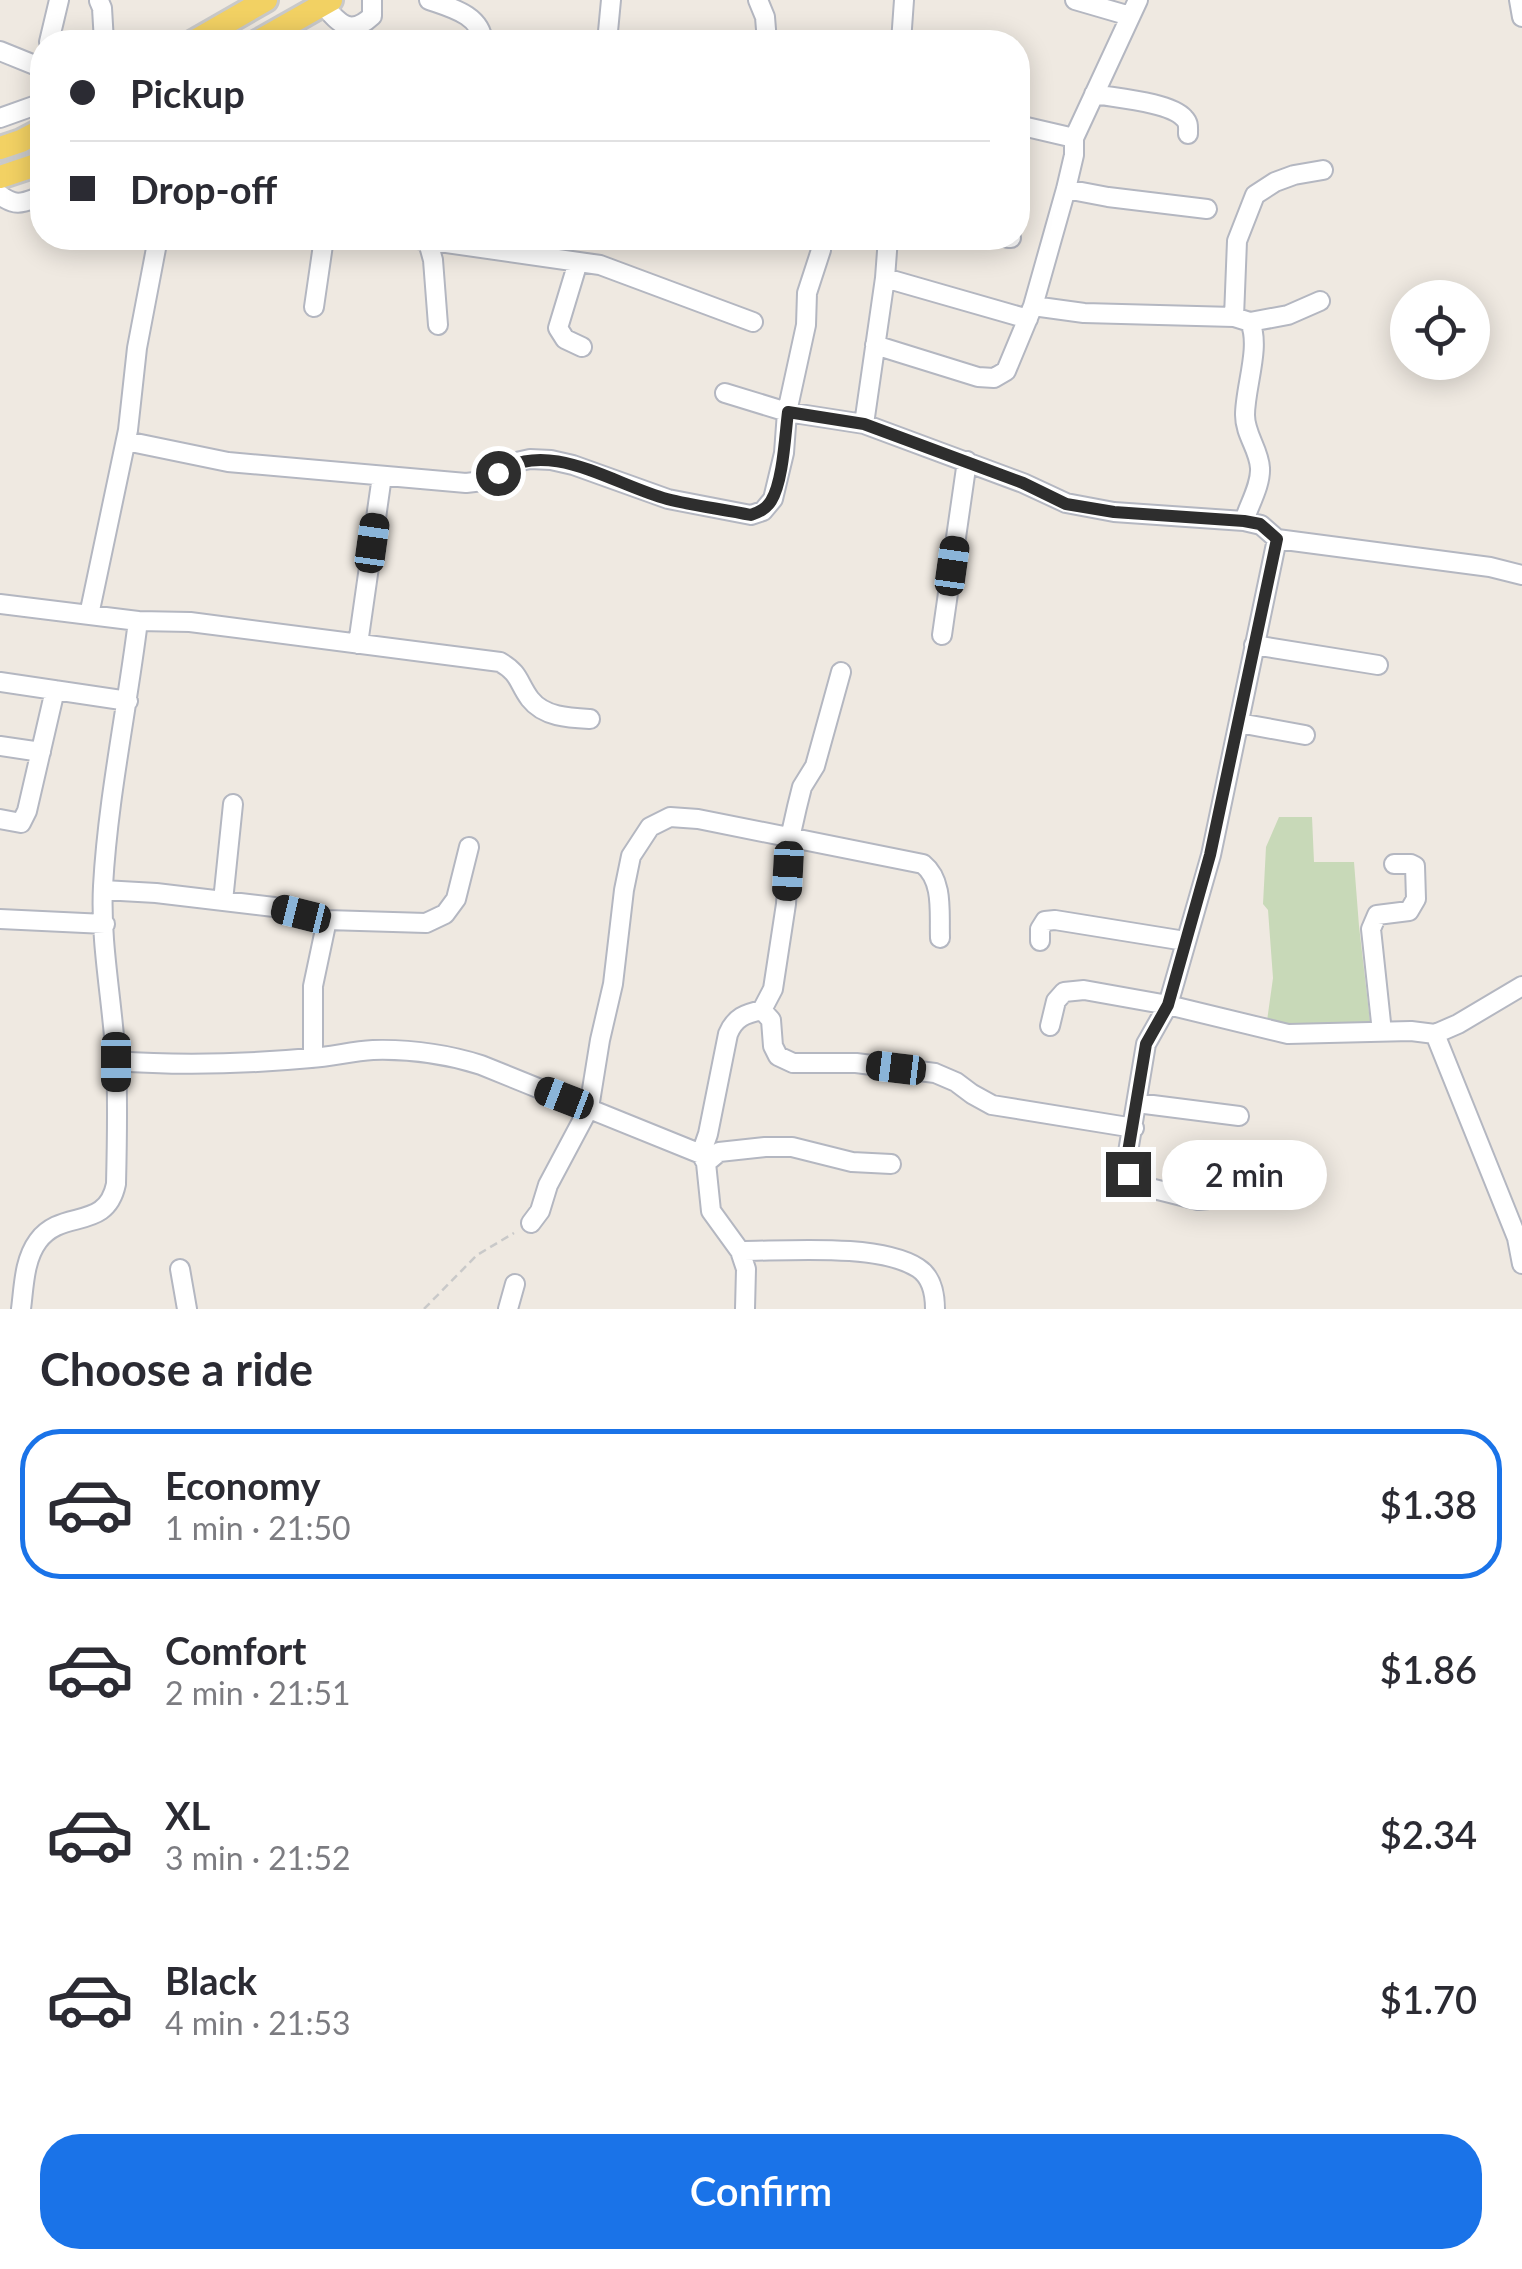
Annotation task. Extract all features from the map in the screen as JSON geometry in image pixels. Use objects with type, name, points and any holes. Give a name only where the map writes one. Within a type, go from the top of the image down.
[{"type":"main road","points":[[215,30],[266,0]]},
{"type":"main road","points":[[276,30],[319,3]]},
{"type":"main road","points":[[0,148],[30,136]]},
{"type":"main road","points":[[0,177],[30,167]]},
{"type":"street","points":[[52,30],[59,0]]},
{"type":"street","points":[[99,0],[103,30]]},
{"type":"street","points":[[319,3],[340,24],[350,27],[372,16],[372,0]]},
{"type":"street","points":[[430,0],[458,10],[480,30]]},
{"type":"street","points":[[608,30],[611,0]]},
{"type":"street","points":[[758,0],[766,17],[767,30]]},
{"type":"street","points":[[902,30],[904,0]]},
{"type":"street","points":[[875,345],[978,377],[994,378],[1006,371],[1030,312],[1066,188],[1074,138],[1134,8],[1075,0]]},
{"type":"street","points":[[1519,0],[1522,17]]},
{"type":"street","points":[[0,51],[30,63]]},
{"type":"street","points":[[1094,94],[1162,106],[1182,115],[1188,122],[1188,134]]},
{"type":"street","points":[[0,118],[30,107]]},
{"type":"street","points":[[1030,128],[1074,138]]},
{"type":"street","points":[[1244,521],[1260,467],[1245,417],[1255,335],[1242,319],[1237,242],[1255,195],[1294,175],[1323,170]]},
{"type":"street","points":[[1066,188],[1207,209]]},
{"type":"street","points":[[0,195],[18,204],[30,200]]},
{"type":"street","points":[[89,615],[126,441],[137,348],[156,250]]},
{"type":"street","points":[[314,307],[322,250]]},
{"type":"street","points":[[426,250],[433,260],[438,325]]},
{"type":"street","points":[[504,250],[600,265],[752,322]]},
{"type":"street","points":[[126,441],[228,462],[466,483],[483,481],[512,463],[551,460],[668,499],[751,515],[763,511],[773,499],[806,325],[807,293],[821,250]]},
{"type":"street","points":[[864,424],[887,250]]},
{"type":"street","points":[[578,262],[558,328],[565,339],[582,347]]},
{"type":"street","points":[[885,278],[1030,312],[1242,319],[1288,315],[1320,301]]},
{"type":"street","points":[[725,393],[788,412],[864,424],[1023,483],[1066,504],[1114,512],[1244,521],[1260,524],[1277,539],[1490,566],[1522,574]]},
{"type":"street","points":[[942,635],[966,461]]},
{"type":"street","points":[[358,644],[382,476]]},
{"type":"street","points":[[1252,1196],[1198,1200],[1134,1184],[1128,1174],[1127,1158],[1146,1044],[1168,1005],[1210,855],[1277,539]]},
{"type":"street","points":[[0,604],[138,621],[190,622],[500,662],[513,670],[528,697],[538,706],[570,718],[590,718]]},
{"type":"street","points":[[21,1309],[28,1261],[37,1242],[62,1222],[103,1210],[113,1199],[116,1184],[116,1062],[103,890],[112,779],[138,621]]},
{"type":"street","points":[[1254,645],[1378,665]]},
{"type":"street","points":[[762,1010],[773,989],[786,904],[790,838],[802,787],[816,766],[842,672]]},
{"type":"street","points":[[0,682],[128,700]]},
{"type":"street","points":[[0,820],[22,823],[55,690]]},
{"type":"street","points":[[1238,722],[1305,735]]},
{"type":"street","points":[[0,746],[41,752]]},
{"type":"street","points":[[222,901],[232,804]]},
{"type":"street","points":[[530,1224],[540,1211],[548,1184],[589,1108],[631,856],[650,827],[670,817],[730,824],[923,864],[933,872],[938,890],[940,938]]},
{"type":"street","points":[[103,890],[274,907],[327,920],[426,923],[445,914],[456,899],[469,847]]},
{"type":"street","points":[[1382,1032],[1371,929],[1377,915],[1409,911],[1416,898],[1415,866],[1394,864]]},
{"type":"street","points":[[0,920],[105,924]]},
{"type":"street","points":[[312,1058],[313,986],[327,920]]},
{"type":"street","points":[[1040,941],[1045,921],[1055,920],[1185,942]]},
{"type":"street","points":[[1050,1026],[1056,1001],[1064,992],[1073,990],[1168,1005],[1288,1034],[1435,1034],[1522,986]]},
{"type":"street","points":[[762,1010],[770,1020],[778,1056],[793,1063],[856,1063],[935,1072],[992,1105],[1134,1128]]},
{"type":"street","points":[[745,1309],[746,1269],[740,1251],[711,1211],[703,1159],[728,1034],[743,1014],[762,1010]]},
{"type":"street","points":[[1435,1034],[1517,1238],[1522,1264]]},
{"type":"street","points":[[116,1062],[174,1066],[312,1058],[370,1050],[453,1056],[589,1108],[703,1159],[720,1152],[765,1146],[891,1164]]},
{"type":"street","points":[[1137,1104],[1239,1116]]},
{"type":"street","points":[[740,1251],[837,1251],[891,1256],[920,1269],[932,1284],[935,1309]]},
{"type":"street","points":[[180,1270],[187,1309]]},
{"type":"street","points":[[508,1309],[516,1284]]},
{"type":"path","points":[[424,1309],[477,1256],[530,1224]]},
{"type":"green space","points":[[1279,817],[1312,817],[1314,862],[1354,862],[1370,1021],[1365,1027],[1266,1028],[1273,978],[1268,910],[1263,904],[1266,847]]},
{"type":"route","points":[[498,473],[512,463],[551,460],[668,499],[751,515],[763,511],[773,499],[784,453],[788,412],[864,424],[1023,483],[1066,504],[1114,512],[1244,521],[1260,524],[1277,539],[1210,855],[1168,1005],[1146,1044],[1127,1158],[1128,1174]]}]
